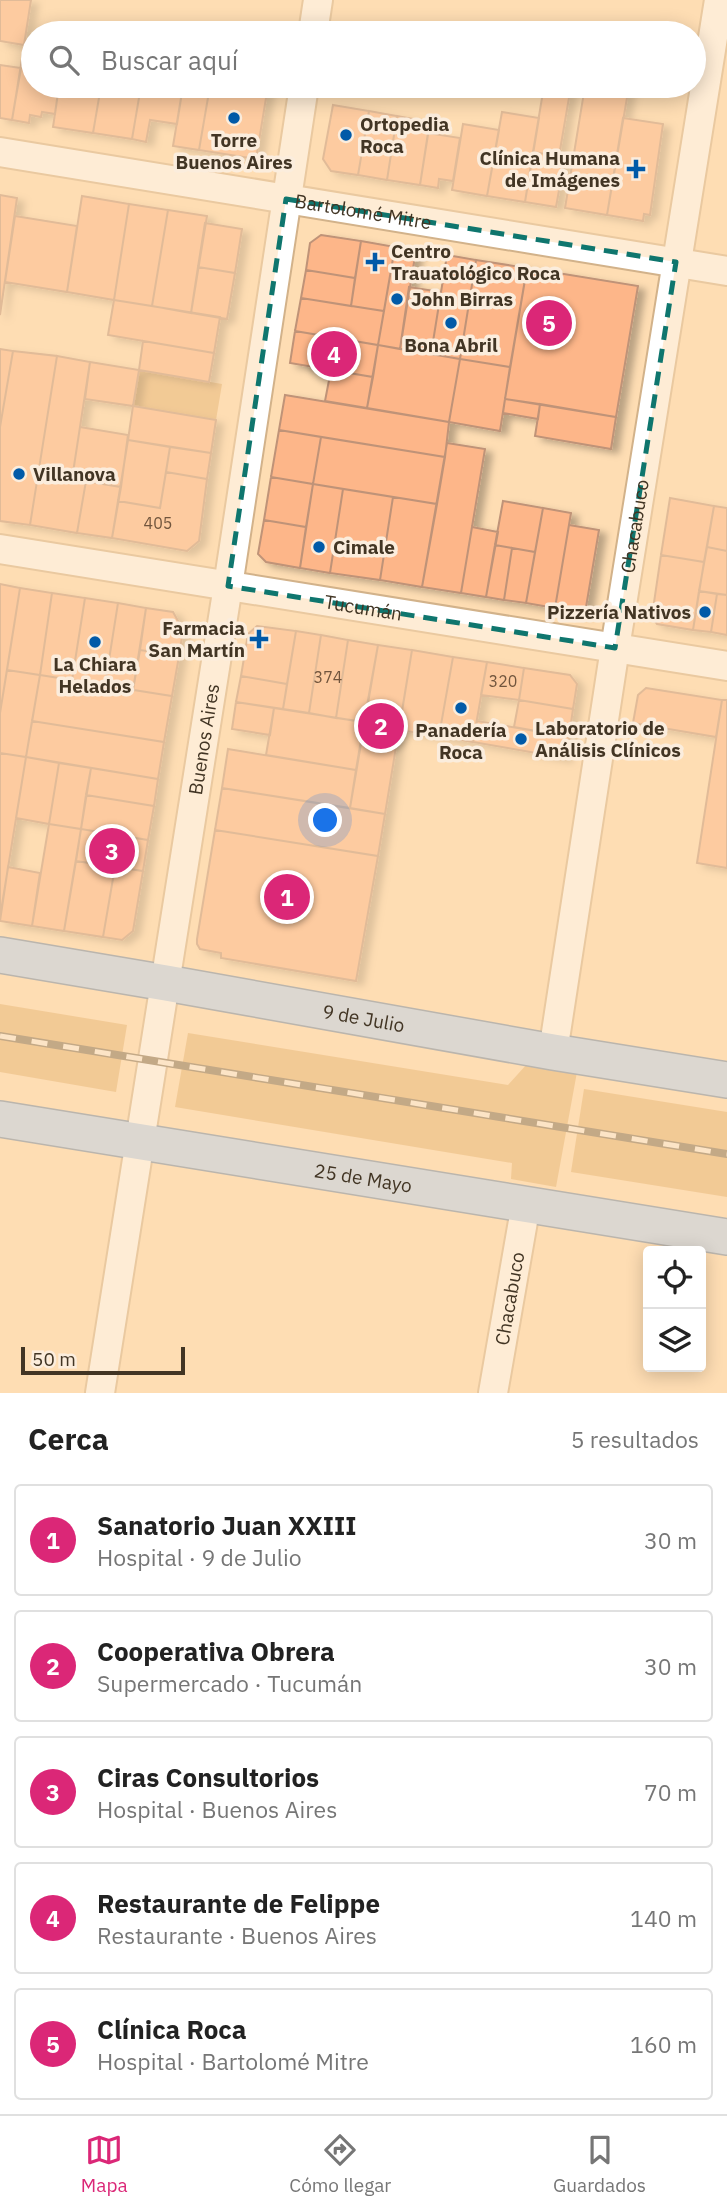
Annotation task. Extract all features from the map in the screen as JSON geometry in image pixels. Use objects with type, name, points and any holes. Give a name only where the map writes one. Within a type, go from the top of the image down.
[{"type":"main road","name":"9 de Julio","points":[[0,955],[727,1080]]},
{"type":"main road","name":"25 de Mayo","points":[[0,1119],[727,1237]]},
{"type":"street","points":[[315,21],[318,0]]},
{"type":"street","name":"Chacabuco","points":[[706,79],[719,0]]},
{"type":"street","name":"Buenos Aires","points":[[100,1393],[302,98]]},
{"type":"street","name":"Chacabuco","points":[[553,1052],[703,98]]},
{"type":"street","name":"Bartolomé Mitre","points":[[0,152],[727,271]]},
{"type":"street","name":"Tucumán","points":[[0,549],[727,666]]},
{"type":"street","name":"Chacabuco","points":[[493,1393],[526,1205]]},
{"type":"highlighted area","points":[[286,199],[676,262],[615,648],[228,586]]},
{"type":"shaded area","points":[[139,370],[222,384],[216,420],[133,406]]},
{"type":"shaded area","points":[[0,1004],[127,1025],[116,1092],[0,1072]]},
{"type":"shaded area","points":[[188,1033],[508,1085],[527,1064],[577,1072],[556,1187],[511,1179],[512,1163],[175,1107]]},
{"type":"shaded area","points":[[584,1089],[727,1112],[727,1197],[571,1172]]},
{"type":"building","points":[[0,0],[31,0],[28,21],[21,21],[21,44],[0,41]]},
{"type":"building","points":[[0,65],[21,68],[12,120],[0,118]]},
{"type":"building","points":[[21,65],[21,98],[57,98],[55,114],[42,112],[41,117],[30,115],[29,123],[12,120]]},
{"type":"building","points":[[57,98],[99,98],[93,133],[53,127]]},
{"type":"building","points":[[99,98],[139,98],[132,139],[93,133]]},
{"type":"building","points":[[139,98],[181,98],[177,124],[150,120],[146,142],[132,139]]},
{"type":"building","points":[[181,98],[208,98],[199,150],[173,146]]},
{"type":"building","name":"Torre Buenos Aires","points":[[208,98],[266,98],[256,159],[199,150]]},
{"type":"building","points":[[542,98],[569,98],[559,156],[533,152]]},
{"type":"building","points":[[583,98],[627,98],[607,215],[565,208]]},
{"type":"building","name":"Ortopedia Roca","points":[[333,105],[369,111],[358,175],[331,171],[323,159]]},
{"type":"building","points":[[369,111],[397,116],[387,180],[358,175]]},
{"type":"building","points":[[502,112],[539,118],[525,202],[487,196]]},
{"type":"building","points":[[397,116],[430,122],[420,185],[387,180]]},
{"type":"building","name":"Clínica Humana de Imágenes","points":[[623,118],[663,124],[650,215],[644,214],[643,221],[607,215]]},
{"type":"building","points":[[463,124],[499,130],[487,196],[452,190]]},
{"type":"building","points":[[428,133],[460,138],[453,181],[439,179],[438,188],[420,185]]},
{"type":"building","points":[[533,152],[565,157],[556,207],[525,202]]},
{"type":"building","points":[[0,195],[17,198],[0,315]]},
{"type":"building","points":[[82,196],[129,204],[114,300],[67,292]]},
{"type":"building","points":[[129,204],[168,210],[152,306],[114,300]]},
{"type":"building","points":[[168,210],[207,216],[191,313],[152,306]]},
{"type":"building","points":[[15,216],[77,226],[67,292],[5,282]]},
{"type":"building","points":[[205,223],[242,229],[235,273],[198,267]]},
{"type":"building","points":[[321,235],[361,241],[355,278],[306,270],[310,243]]},
{"type":"building","name":"Centro Trauatológico Roca","points":[[361,241],[395,247],[384,311],[351,306]]},
{"type":"building","name":"John Birras","points":[[395,247],[416,250],[400,349],[378,345]]},
{"type":"building","name":"Bona Abril","points":[[447,255],[476,260],[460,359],[431,354]]},
{"type":"building","points":[[476,260],[527,268],[510,367],[460,359]]},
{"type":"building","points":[[198,267],[235,273],[227,319],[191,313]]},
{"type":"building","points":[[527,268],[638,286],[616,417],[505,399]]},
{"type":"building","points":[[306,270],[355,278],[351,306],[301,298]]},
{"type":"building","points":[[409,287],[441,292],[431,354],[400,349]]},
{"type":"building","points":[[301,298],[384,311],[378,345],[295,331]]},
{"type":"building","points":[[114,300],[220,317],[214,353],[108,335]]},
{"type":"building","points":[[295,331],[378,345],[373,377],[290,363]]},
{"type":"building","points":[[143,341],[214,353],[209,382],[139,370]]},
{"type":"building","points":[[378,345],[460,359],[449,422],[367,408]]},
{"type":"building","points":[[0,349],[13,351],[0,427]]},
{"type":"building","name":"Villanova","points":[[13,351],[57,356],[30,525],[0,521],[0,427]]},
{"type":"building","points":[[57,356],[90,362],[72,479],[86,481],[77,533],[30,525]]},
{"type":"building","points":[[460,359],[510,367],[500,431],[449,422]]},
{"type":"building","points":[[90,362],[139,370],[133,406],[85,399]]},
{"type":"building","points":[[331,370],[373,377],[367,408],[325,401]]},
{"type":"building","points":[[285,395],[449,422],[445,457],[279,430]]},
{"type":"building","points":[[505,399],[540,404],[538,419],[503,413]]},
{"type":"building","points":[[540,404],[616,417],[611,449],[535,436]]},
{"type":"building","points":[[133,406],[216,420],[211,453],[128,440]]},
{"type":"building","points":[[80,427],[128,435],[121,487],[72,479]]},
{"type":"building","points":[[279,430],[321,437],[313,484],[271,477]]},
{"type":"building","points":[[321,437],[445,457],[437,504],[313,484]]},
{"type":"building","points":[[128,440],[170,447],[160,508],[118,501]]},
{"type":"building","points":[[447,443],[485,449],[461,593],[422,587]]},
{"type":"building","points":[[170,447],[211,453],[207,479],[166,472]]},
{"type":"building","points":[[166,472],[207,479],[199,541],[187,551],[112,538],[118,501],[160,508]]},
{"type":"building","points":[[271,477],[313,484],[306,527],[264,520]]},
{"type":"building","points":[[86,481],[121,487],[112,538],[77,533]]},
{"type":"building","name":"Cimale","points":[[313,484],[343,489],[330,573],[300,568]]},
{"type":"building","points":[[343,489],[393,497],[380,580],[330,573]]},
{"type":"building","points":[[393,497],[437,504],[422,587],[380,580]]},
{"type":"building","points":[[670,498],[714,506],[704,562],[661,555]]},
{"type":"building","points":[[503,501],[543,508],[535,552],[495,545]]},
{"type":"building","points":[[714,506],[727,508],[727,551],[707,547]]},
{"type":"building","points":[[543,508],[571,513],[555,608],[526,603]]},
{"type":"building","points":[[264,520],[306,527],[300,568],[266,562],[258,554]]},
{"type":"building","points":[[569,525],[599,530],[585,613],[555,608]]},
{"type":"building","points":[[472,527],[498,532],[486,597],[461,593]]},
{"type":"building","points":[[495,545],[512,548],[504,600],[486,597]]},
{"type":"building","points":[[707,547],[727,551],[727,595],[699,591]]},
{"type":"building","points":[[512,548],[535,552],[526,603],[504,600]]},
{"type":"building","points":[[661,555],[704,562],[693,630],[657,624],[652,616]]},
{"type":"building","points":[[0,584],[20,588],[1,707],[0,707]]},
{"type":"building","points":[[20,588],[52,593],[40,675],[7,670]]},
{"type":"building","name":"Pizzería Nativos","points":[[699,591],[717,594],[711,632],[693,630]]},
{"type":"building","points":[[52,593],[85,598],[72,680],[40,675]]},
{"type":"building","points":[[717,594],[727,595],[727,635],[711,632]]},
{"type":"building","name":"La Chiara Helados","points":[[85,598],[118,603],[105,685],[72,680]]},
{"type":"building","points":[[118,603],[146,608],[133,690],[105,685]]},
{"type":"building","points":[[146,608],[173,612],[183,630],[179,656],[140,650]]},
{"type":"building","points":[[257,626],[296,631],[287,684],[241,676],[248,634]]},
{"type":"building","points":[[296,631],[321,635],[309,713],[283,709]]},
{"type":"building","points":[[321,635],[348,640],[336,718],[309,713]]},
{"type":"building","points":[[348,640],[378,645],[364,722],[336,718]]},
{"type":"building","points":[[378,645],[412,650],[385,814],[350,808]]},
{"type":"building","points":[[140,650],[179,656],[172,696],[133,690]]},
{"type":"building","points":[[412,650],[453,657],[439,736],[399,730]]},
{"type":"building","name":"Panadería Roca","points":[[453,657],[487,662],[473,742],[439,736]]},
{"type":"building","points":[[487,662],[524,668],[519,700],[481,695]]},
{"type":"building","points":[[524,668],[570,675],[577,684],[573,709],[519,700]]},
{"type":"building","points":[[7,670],[40,675],[26,757],[0,753],[0,713]]},
{"type":"building","points":[[40,675],[172,696],[164,742],[32,721]]},
{"type":"building","points":[[241,676],[287,684],[283,709],[236,702]]},
{"type":"building","points":[[646,688],[722,700],[716,737],[633,723],[638,695]]},
{"type":"building","points":[[519,700],[573,709],[569,737],[514,727]]},
{"type":"building","points":[[722,700],[727,700],[727,868],[697,863]]},
{"type":"building","points":[[236,702],[274,708],[270,735],[232,729]]},
{"type":"building","points":[[274,708],[364,722],[356,770],[266,755]]},
{"type":"building","points":[[32,721],[164,742],[158,779],[26,757]]},
{"type":"building","name":"Laboratorio de Análisis Clínicos","points":[[477,721],[569,737],[565,758],[473,742]]},
{"type":"building","points":[[228,749],[356,770],[350,808],[222,788]]},
{"type":"building","points":[[0,753],[26,757],[0,917]]},
{"type":"building","points":[[26,757],[59,763],[49,824],[16,818]]},
{"type":"building","points":[[59,763],[91,768],[81,829],[49,824]]},
{"type":"building","points":[[91,768],[158,779],[154,806],[86,795]]},
{"type":"building","points":[[222,788],[385,814],[378,856],[215,830]]},
{"type":"building","points":[[86,795],[154,806],[148,840],[81,829]]},
{"type":"building","points":[[49,824],[81,829],[64,931],[32,926]]},
{"type":"building","points":[[81,829],[148,840],[143,871],[76,861]]},
{"type":"building","points":[[215,830],[378,856],[356,981],[221,958],[221,953],[200,949],[197,939]]},
{"type":"building","points":[[76,861],[115,867],[103,937],[64,931]]},
{"type":"building","points":[[8,867],[40,873],[32,926],[0,921]]},
{"type":"building","points":[[115,867],[143,871],[133,931],[122,940],[103,937]]},
{"type":"railway","points":[[0,1036],[727,1154]]},
{"type":"place","name":"Torre Buenos Aires","points":[[234,118]]},
{"type":"place","name":"Ortopedia Roca","points":[[346,135]]},
{"type":"place","name":"Clínica Humana de Imágenes","points":[[636,169]]},
{"type":"place","name":"Centro Trauatológico Roca","points":[[375,262]]},
{"type":"place","name":"John Birras","points":[[397,299]]},
{"type":"place","name":"Bona Abril","points":[[451,323]]},
{"type":"place","name":"Clínica Roca","points":[[549,323]]},
{"type":"place","name":"Restaurante de Felippe","points":[[334,354]]},
{"type":"place","name":"Villanova","points":[[19,474]]},
{"type":"place","name":"Cimale","points":[[319,547]]},
{"type":"place","name":"Pizzería Nativos","points":[[705,612]]},
{"type":"place","name":"Farmacia San Martín","points":[[259,639]]},
{"type":"place","name":"La Chiara Helados","points":[[95,642]]},
{"type":"place","name":"Panadería Roca","points":[[461,708]]},
{"type":"place","name":"Cooperativa Obrera","points":[[381,726]]},
{"type":"place","name":"Laboratorio de Análisis Clínicos","points":[[521,739]]},
{"type":"place","name":"Ciras Consultorios","points":[[112,851]]},
{"type":"place","name":"Sanatorio Juan XXIII","points":[[287,897]]}]
